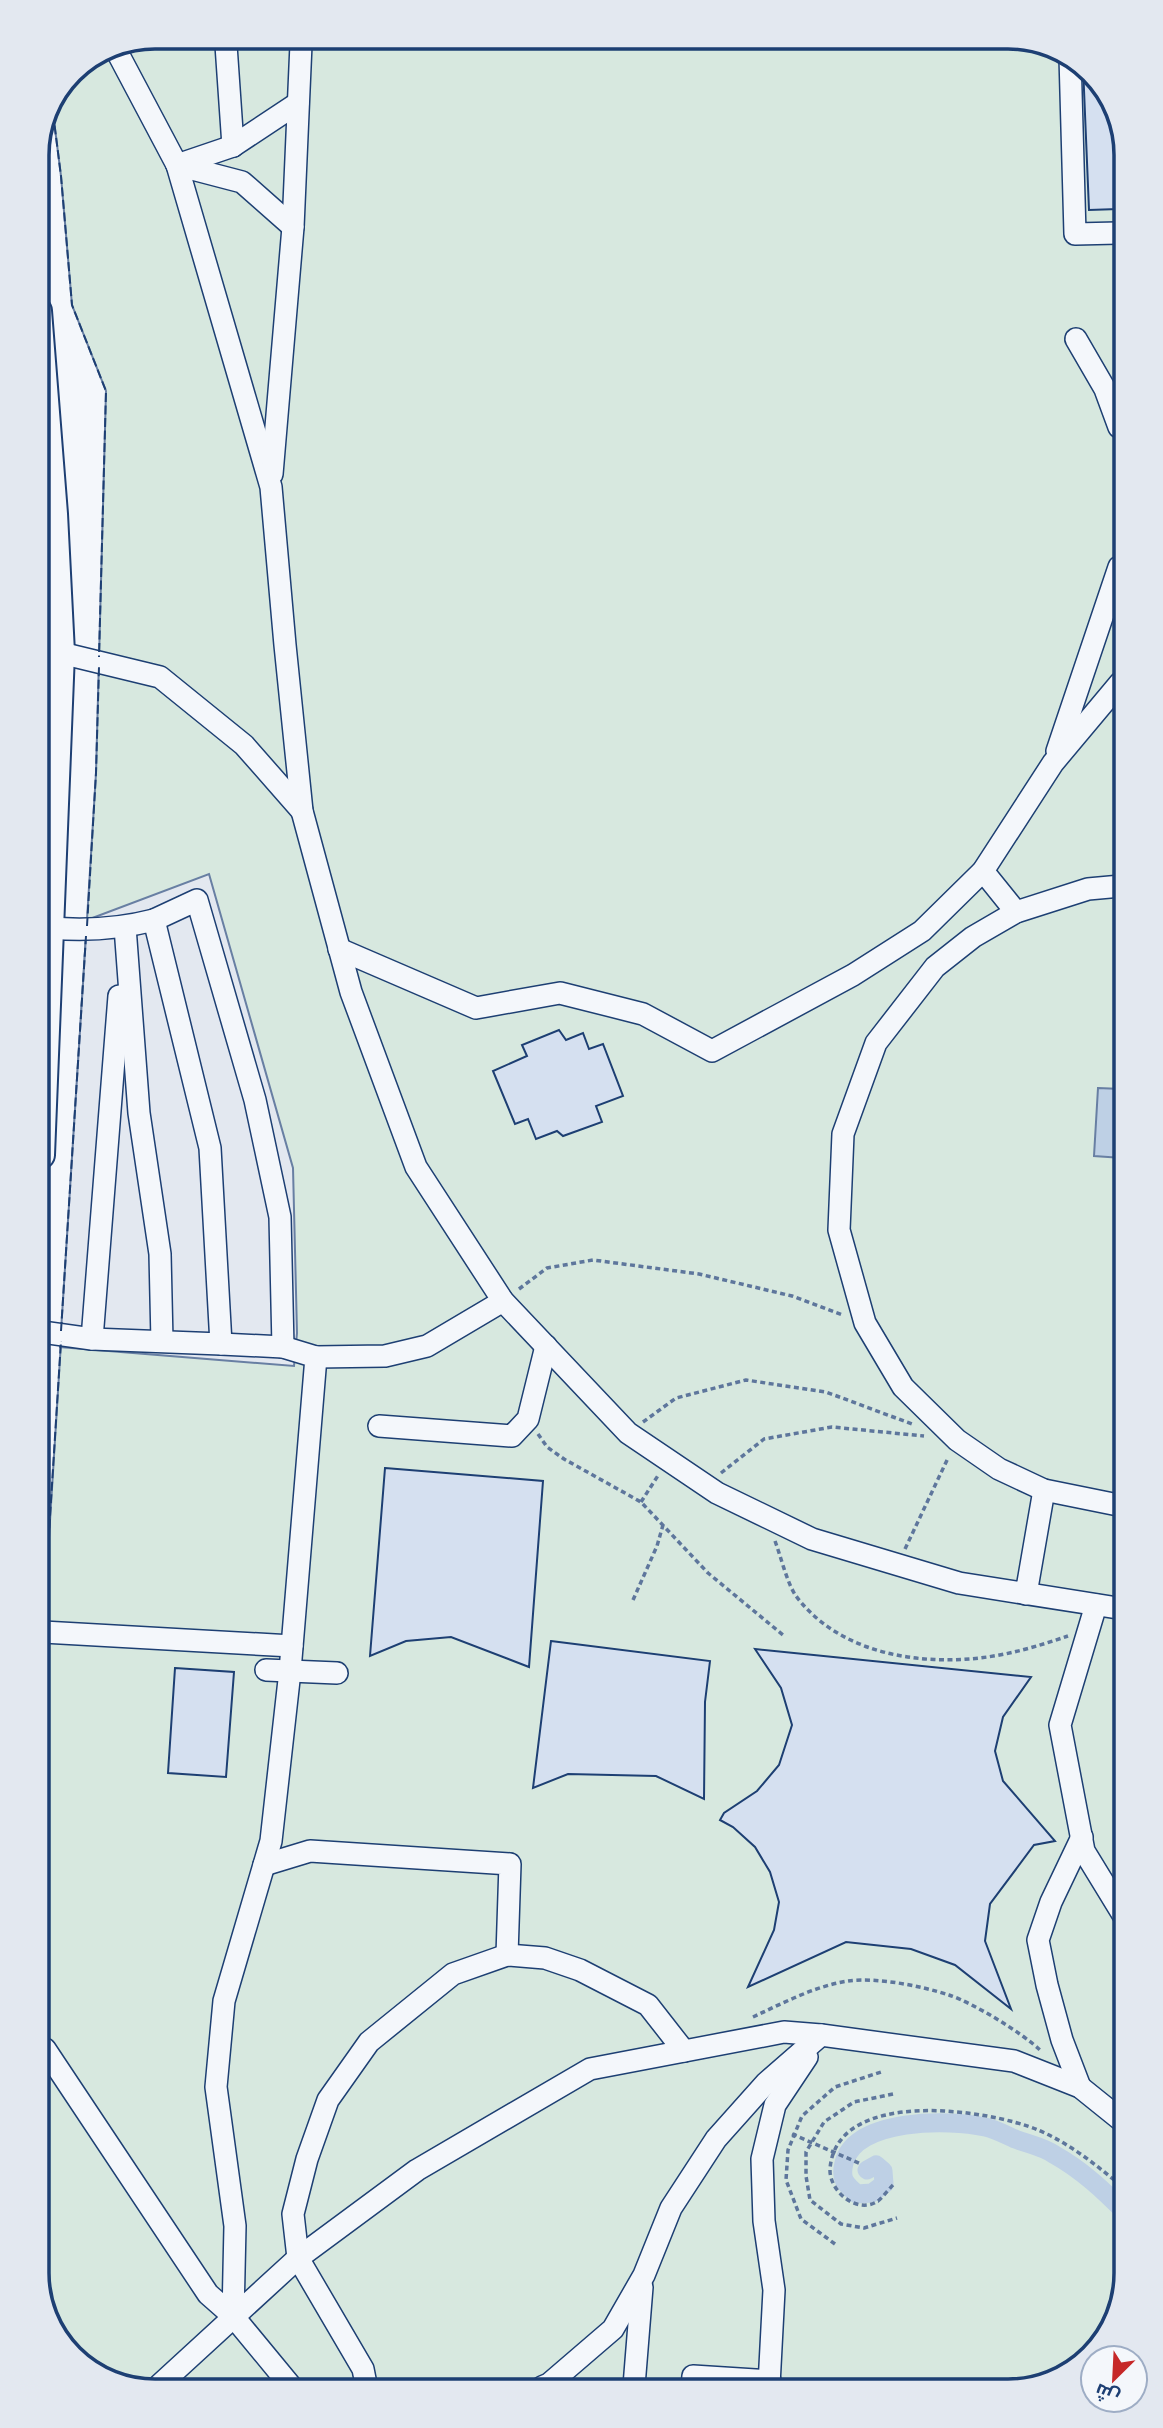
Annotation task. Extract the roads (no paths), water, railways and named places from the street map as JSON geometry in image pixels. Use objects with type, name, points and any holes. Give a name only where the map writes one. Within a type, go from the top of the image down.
[{"type":"main road","points":[[49,451],[61,653],[49,973]]},
{"type":"lane","points":[[226,49],[233,146]]},
{"type":"lane","points":[[301,49],[293,227],[271,487],[302,811],[351,992],[416,1167],[503,1301],[628,1433],[706,1485],[812,1539],[898,1565],[959,1583],[1114,1608]]},
{"type":"lane","points":[[119,56],[177,165],[271,487]]},
{"type":"lane","points":[[1070,69],[1076,234],[1114,233]]},
{"type":"lane","points":[[177,165],[233,146],[298,103]]},
{"type":"lane","points":[[177,165],[242,182],[293,227]]},
{"type":"lane","points":[[1076,338],[1105,389],[1114,413]]},
{"type":"lane","points":[[1053,762],[1114,582]]},
{"type":"lane","points":[[61,653],[160,677],[244,745],[302,811]]},
{"type":"lane","points":[[339,949],[476,1008],[560,993],[643,1014],[712,1051],[853,975],[922,930],[983,871],[1053,762],[1114,690]]},
{"type":"lane","points":[[983,871],[1016,912]]},
{"type":"lane","points":[[1114,886],[1088,888],[1016,912],[973,937],[935,967],[876,1043],[843,1133],[839,1230],[864,1323],[903,1387],[957,1440],[999,1468],[1044,1490],[1114,1504]]},
{"type":"lane","points":[[51,928],[86,930],[125,927],[154,920],[197,900],[255,1100],[280,1217],[283,1347]]},
{"type":"lane","points":[[154,920],[210,1148],[221,1344]]},
{"type":"lane","points":[[92,1339],[125,927]]},
{"type":"lane","points":[[125,927],[139,1113],[160,1254],[162,1341]]},
{"type":"lane","points":[[910,938],[935,967]]},
{"type":"lane","points":[[49,1333],[92,1339],[283,1347],[316,1357],[385,1356],[427,1346],[503,1301]]},
{"type":"lane","points":[[379,1426],[512,1436],[528,1419],[546,1346]]},
{"type":"lane","points":[[233,2316],[235,2226],[216,2087],[224,2001],[271,1840],[290,1671],[316,1357]]},
{"type":"lane","points":[[1026,1594],[1044,1490]]},
{"type":"lane","points":[[1096,1605],[1060,1725],[1084,1851],[1114,1900]]},
{"type":"lane","points":[[49,1632],[292,1646]]},
{"type":"lane","points":[[266,1670],[337,1673]]},
{"type":"lane","points":[[1080,2087],[1062,2040],[1038,1940],[1051,1902],[1082,1837]]},
{"type":"lane","points":[[264,1865],[310,1850],[510,1864],[507,1955]]},
{"type":"lane","points":[[365,2379],[363,2369],[298,2258],[293,2214],[307,2159],[328,2100],[369,2042],[453,1974],[507,1955],[544,1958],[580,1970],[648,2005],[684,2051]]},
{"type":"lane","points":[[166,2379],[298,2258],[417,2169],[590,2069],[784,2032],[821,2035],[1014,2061],[1080,2087],[1114,2114]]},
{"type":"lane","points":[[769,2379],[774,2290],[764,2221],[762,2159],[775,2105],[821,2035]]},
{"type":"lane","points":[[555,2379],[613,2329],[644,2275],[671,2208],[716,2139],[766,2083],[821,2035]]},
{"type":"lane","points":[[49,2055],[208,2294],[233,2316],[285,2379]]},
{"type":"lane","points":[[634,2379],[644,2275]]},
{"type":"lane","points":[[693,2379],[693,2376],[726,2379]]},
{"type":"water","points":[[1098,1088],[1114,1089],[1114,1157],[1094,1156]]},
{"type":"waterway","points":[[867,2170],[876,2165],[883,2171],[884,2184],[872,2193],[857,2194],[844,2181],[844,2163],[852,2148],[866,2137],[906,2125],[969,2124],[997,2131],[1046,2150],[1074,2167],[1114,2202]]}]
